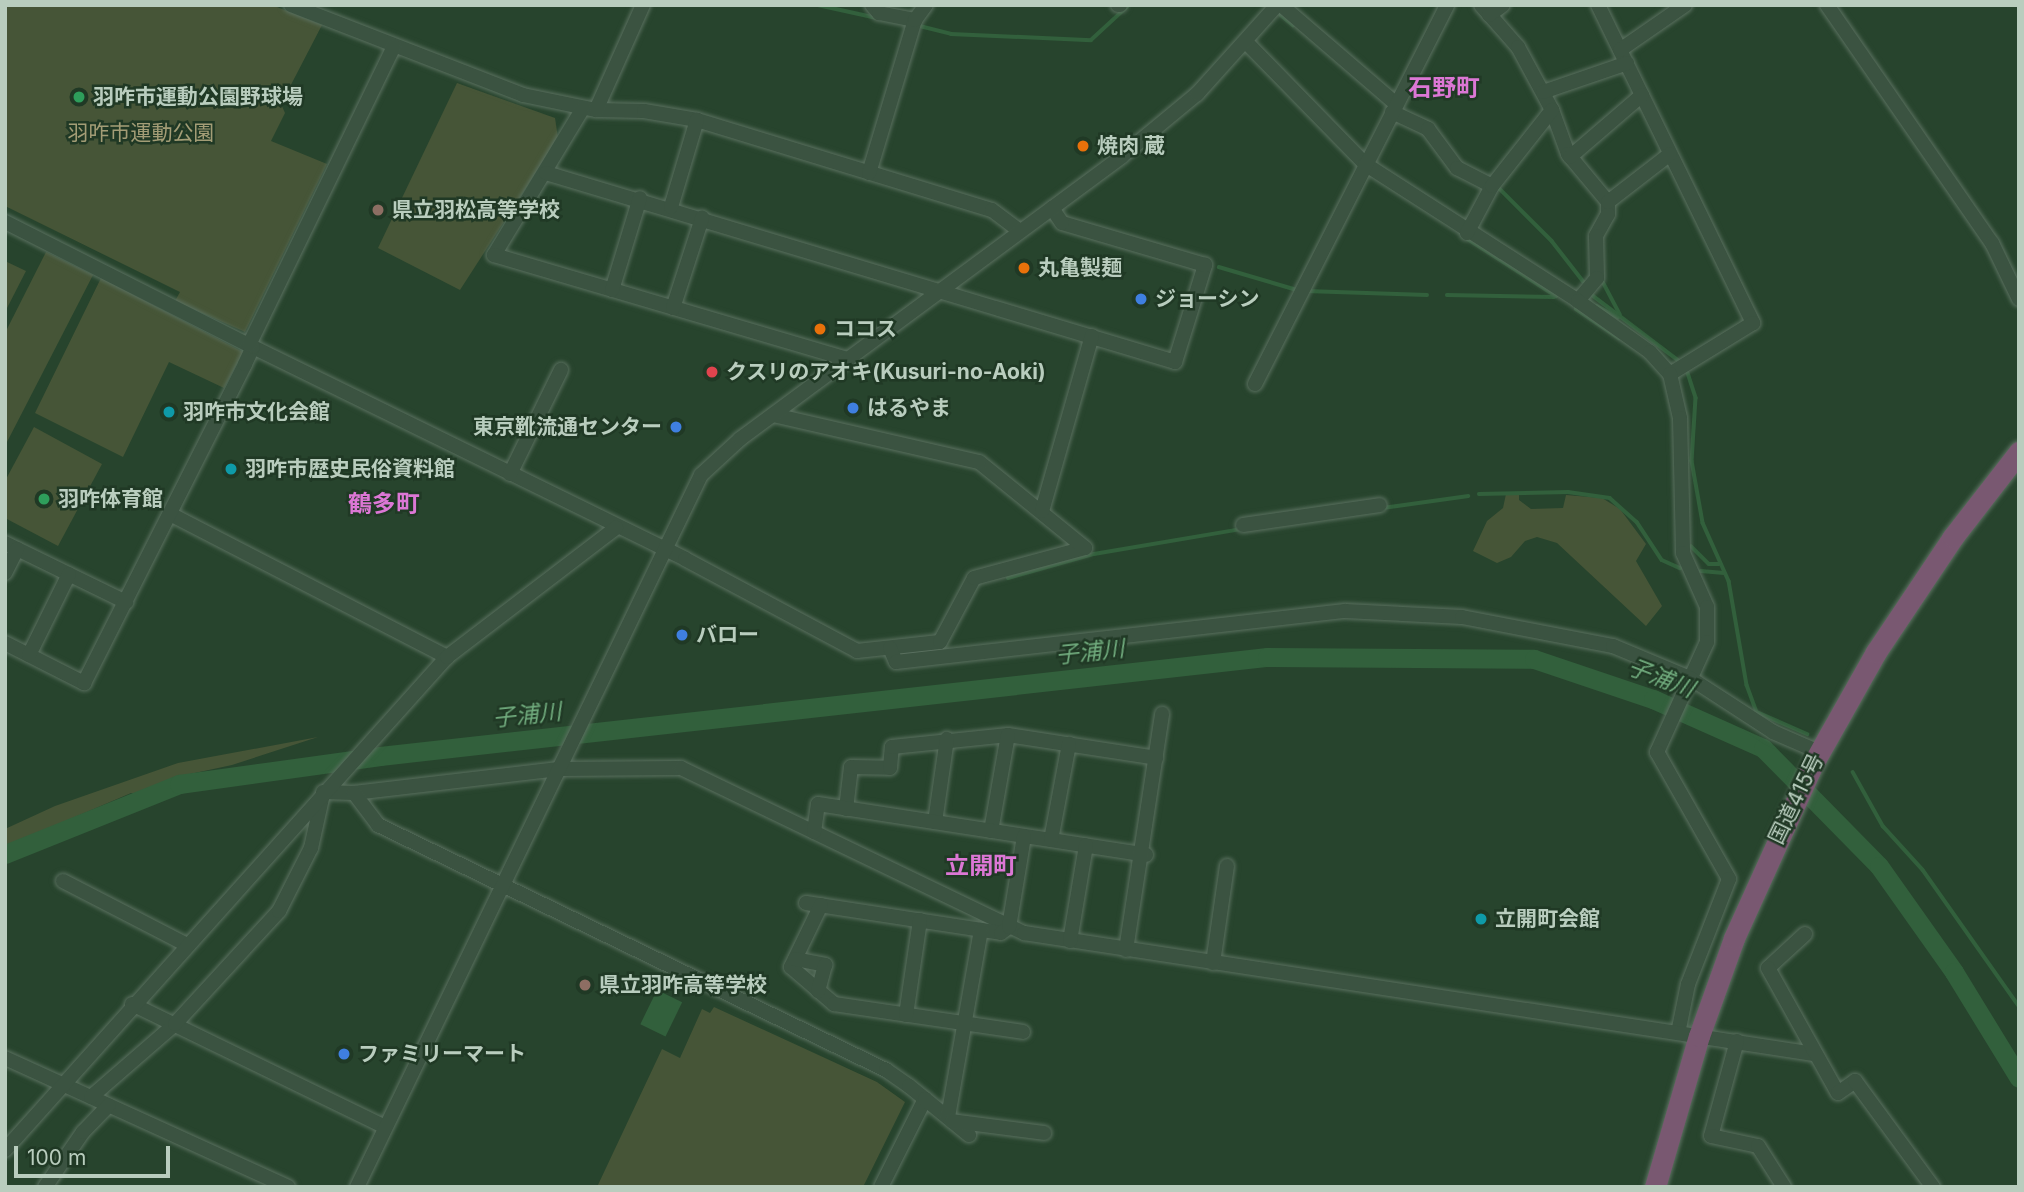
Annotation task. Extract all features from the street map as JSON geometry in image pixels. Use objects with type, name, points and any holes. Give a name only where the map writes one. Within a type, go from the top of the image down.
[{"type":"highway","name":"国道415号","points":[[1655,1187],[1699,1036],[1777,836],[1816,757],[1876,652],[1953,537],[2019,452]]},
{"type":"street","points":[[291,5],[523,95],[590,109],[644,111],[697,120],[992,210],[1020,231]]},
{"type":"street","points":[[643,5],[590,109],[494,255],[848,359]]},
{"type":"street","points":[[872,5],[879,13],[915,20]]},
{"type":"street","points":[[869,173],[915,20],[926,5]]},
{"type":"street","points":[[357,1187],[701,475],[773,415],[1052,208],[1197,94],[1247,43],[1279,5],[1394,108],[1428,129],[1457,168],[1492,186]]},
{"type":"street","points":[[1255,384],[1447,5]]},
{"type":"street","points":[[1503,5],[1485,10],[1518,47],[1552,110],[1570,157],[1608,202],[1608,214],[1596,236],[1597,278],[1578,301]]},
{"type":"street","points":[[1598,5],[1753,323],[1670,374]]},
{"type":"street","points":[[1543,92],[1624,57],[1685,5]]},
{"type":"street","points":[[1827,5],[1992,243],[2019,299]]},
{"type":"street","points":[[1247,43],[1365,164],[1467,233],[1578,301],[1650,352],[1670,374],[1680,418],[1683,553],[1707,607],[1707,642],[1657,751],[1729,879],[1688,984],[1678,1033]]},
{"type":"street","points":[[5,643],[84,683],[170,514],[394,46]]},
{"type":"street","points":[[1570,157],[1642,95]]},
{"type":"street","points":[[1467,233],[1492,186],[1552,110]]},
{"type":"street","points":[[671,207],[697,120]]},
{"type":"street","points":[[1608,202],[1670,154]]},
{"type":"street","points":[[547,173],[671,207],[1175,362],[1205,265],[1062,223],[1052,208]]},
{"type":"street","points":[[612,290],[640,198]]},
{"type":"street","points":[[673,308],[702,218]]},
{"type":"street","points":[[5,222],[665,551],[858,651],[940,642],[974,578],[1085,548],[979,462],[773,415]]},
{"type":"street","points":[[1042,511],[1092,336]]},
{"type":"street","points":[[510,474],[561,370]]},
{"type":"street","points":[[1243,525],[1380,505]]},
{"type":"street","points":[[170,514],[447,657]]},
{"type":"street","points":[[5,1150],[185,944],[447,657],[616,528]]},
{"type":"street","points":[[5,573],[11,546],[126,603]]},
{"type":"street","points":[[29,655],[69,574]]},
{"type":"street","points":[[890,648],[896,662],[1345,611],[1412,612],[1501,621],[1613,646],[1689,680],[1816,757]]},
{"type":"street","points":[[1126,950],[1143,854],[1162,715]]},
{"type":"street","points":[[846,809],[851,766],[890,768],[892,747],[1008,735],[1156,758]]},
{"type":"street","points":[[991,831],[1008,735]]},
{"type":"street","points":[[935,822],[947,740]]},
{"type":"street","points":[[1051,840],[1069,744]]},
{"type":"street","points":[[323,792],[354,793],[561,765],[681,768],[1009,927],[1126,950],[1814,1054]]},
{"type":"street","points":[[91,1097],[176,1024],[291,892],[311,848],[323,792]]},
{"type":"street","points":[[354,793],[378,825],[886,1070],[969,1135]]},
{"type":"street","points":[[814,832],[818,804],[1143,854]]},
{"type":"street","points":[[1023,1032],[834,1004],[791,967],[813,904],[1001,933],[1009,927],[1024,835]]},
{"type":"street","points":[[1070,941],[1086,845]]},
{"type":"street","points":[[1213,963],[1227,866]]},
{"type":"street","points":[[63,881],[185,944]]},
{"type":"street","points":[[906,1015],[920,920]]},
{"type":"street","points":[[950,1119],[981,930]]},
{"type":"street","points":[[1805,934],[1768,968],[1838,1093],[1855,1081],[1933,1187]]},
{"type":"street","points":[[795,959],[825,965],[818,991]]},
{"type":"street","points":[[132,1004],[385,1127]]},
{"type":"street","points":[[1737,1041],[1711,1136],[1758,1146],[1784,1187]]},
{"type":"street","points":[[9,1060],[288,1187]]},
{"type":"street","points":[[881,1187],[925,1099]]},
{"type":"street","points":[[45,1187],[83,1132],[109,1105]]},
{"type":"street","points":[[950,1119],[1044,1133]]},
{"type":"green space","name":"羽咋市運動公園","points":[[5,5],[272,5],[322,25],[281,104],[285,113],[271,141],[327,164],[245,332],[175,301],[180,292],[5,206]]},
{"type":"green space","points":[[457,83],[555,118],[558,138],[460,290],[378,248]]},
{"type":"green space","points":[[46,252],[93,275],[7,442],[5,333]]},
{"type":"green space","points":[[5,261],[26,271],[5,312]]},
{"type":"green space","points":[[101,278],[243,352],[224,388],[169,362],[123,457],[35,413]]},
{"type":"green space","name":"羽咋体育館","points":[[34,427],[102,464],[58,546],[5,518],[5,481]]},
{"type":"green space","points":[[1506,494],[1519,494],[1519,500],[1531,509],[1563,508],[1566,495],[1602,498],[1620,509],[1646,544],[1636,561],[1662,606],[1646,626],[1557,543],[1537,537],[1525,541],[1511,557],[1497,563],[1473,551],[1487,521],[1503,508]]},
{"type":"green space","points":[[318,737],[232,765],[176,777],[138,794],[131,793],[5,847],[5,829],[55,806],[178,763]]},
{"type":"green space","points":[[714,1007],[877,1082],[905,1102],[863,1187],[597,1187],[662,1049],[680,1058],[702,1009],[710,1013]]},
{"type":"shaded area","points":[[657,990],[682,1002],[666,1036],[640,1024]]},
{"type":"waterway","points":[[818,5],[877,18]]},
{"type":"waterway","points":[[920,26],[951,34],[1091,40],[1129,5]]},
{"type":"waterway","points":[[1281,15],[1293,25]]},
{"type":"waterway","points":[[1498,187],[1552,241],[1583,281]]},
{"type":"waterway","points":[[1468,239],[1556,296]]},
{"type":"waterway","points":[[1219,267],[1297,290]]},
{"type":"waterway","points":[[1601,278],[1620,314]]},
{"type":"waterway","points":[[1306,291],[1427,295]]},
{"type":"waterway","points":[[1447,295],[1554,297]]},
{"type":"waterway","points":[[1592,295],[1678,360]]},
{"type":"waterway","points":[[1597,306],[1618,317]]},
{"type":"waterway","points":[[1576,309],[1619,338]]},
{"type":"waterway","points":[[1688,373],[1696,398],[1692,461],[1703,523],[1729,581],[1747,685],[1757,712],[1807,734]]},
{"type":"waterway","points":[[1479,494],[1568,492],[1610,498],[1637,522],[1662,560],[1680,568]]},
{"type":"waterway","points":[[1383,508],[1468,496]]},
{"type":"waterway","points":[[1008,578],[1094,554],[1242,529]]},
{"type":"waterway","points":[[1691,546],[1709,564],[1719,564]]},
{"type":"waterway","points":[[1701,571],[1724,573]]},
{"type":"waterway","name":"子浦川","points":[[5,854],[179,784],[380,756],[1267,657],[1534,659],[1653,699],[1763,748],[1879,866],[1954,972],[2019,1078]]},
{"type":"waterway","points":[[1853,772],[1883,826],[1923,870],[2019,1006]]},
{"type":"place","name":"羽咋市運動公園野球場","points":[[79,97]]},
{"type":"place","name":"焼肉 蔵","points":[[1083,146]]},
{"type":"place","name":"県立羽松高等学校","points":[[378,210]]},
{"type":"place","name":"丸亀製麺","points":[[1024,268]]},
{"type":"place","name":"ジョーシン","points":[[1141,299]]},
{"type":"place","name":"ココス","points":[[820,329]]},
{"type":"place","name":"クスリのアオキ(Kusuri-no-Aoki)","points":[[712,372]]},
{"type":"place","name":"はるやま","points":[[853,408]]},
{"type":"place","name":"羽咋市文化会館","points":[[169,412]]},
{"type":"place","name":"東京靴流通センター","points":[[676,427]]},
{"type":"place","name":"羽咋市歴史民俗資料館","points":[[231,469]]},
{"type":"place","name":"羽咋体育館","points":[[44,499]]},
{"type":"place","name":"バロー","points":[[682,635]]},
{"type":"place","name":"立開町会館","points":[[1481,919]]},
{"type":"place","name":"県立羽咋高等学校","points":[[585,985]]},
{"type":"place","name":"ファミリーマート","points":[[344,1054]]},
{"type":"district","name":"石野町","points":[[1444,88]]},
{"type":"district","name":"鶴多町","points":[[384,504]]},
{"type":"district","name":"立開町","points":[[981,866]]}]
